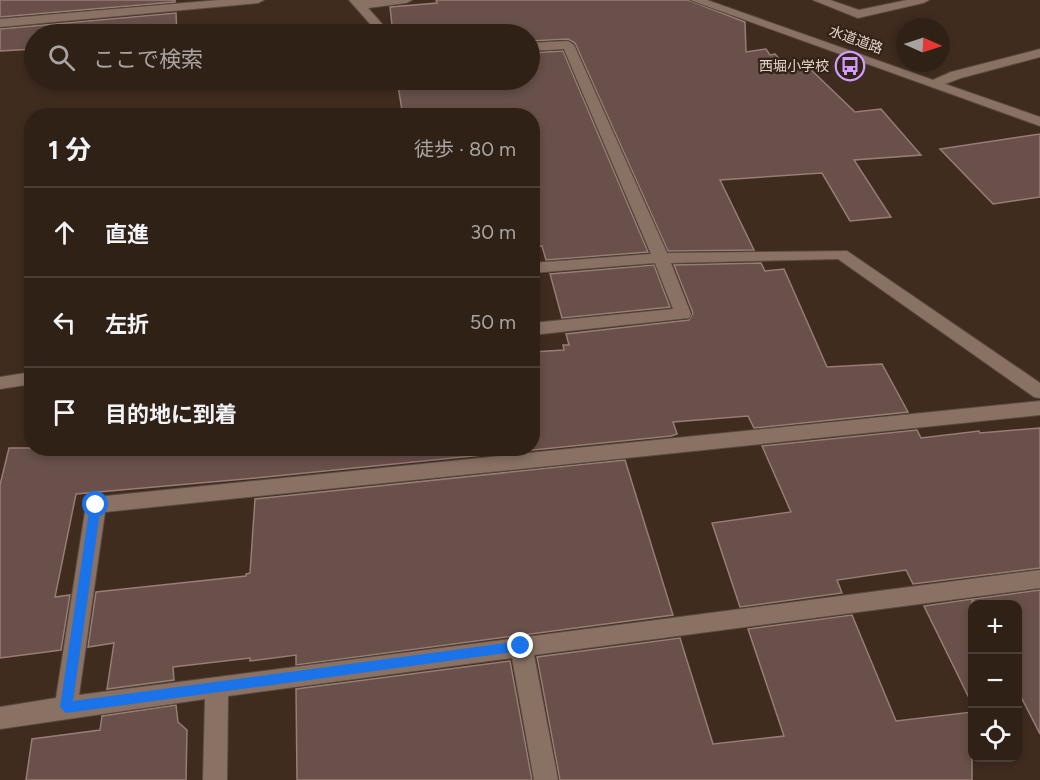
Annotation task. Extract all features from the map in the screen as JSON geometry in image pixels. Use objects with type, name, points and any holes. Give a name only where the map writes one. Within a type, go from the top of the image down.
[{"type":"street","points":[[0,24],[258,0]]},
{"type":"street","points":[[358,3],[406,0]]},
{"type":"street","name":"水道道路","points":[[696,0],[1040,122]]},
{"type":"street","points":[[819,0],[858,14],[923,0]]},
{"type":"street","points":[[358,3],[376,24]]},
{"type":"street","points":[[540,46],[568,45],[662,258],[683,314],[540,328]]},
{"type":"street","points":[[934,84],[956,75],[1040,52]]},
{"type":"street","points":[[540,267],[662,258],[841,254],[1040,392]]},
{"type":"street","points":[[0,383],[24,379]]},
{"type":"street","points":[[66,707],[96,505],[1040,408]]},
{"type":"street","points":[[0,718],[217,686],[1040,579]]},
{"type":"street","points":[[521,646],[546,780]]},
{"type":"street","points":[[216,780],[217,686]]},
{"type":"building","points":[[0,0],[175,0],[175,2],[0,17]]},
{"type":"building","points":[[436,0],[688,0],[745,22],[746,52],[766,49],[770,55],[775,54],[787,68],[806,65],[855,112],[881,109],[921,155],[854,160],[891,217],[850,221],[822,173],[720,180],[754,250],[668,251],[575,43],[568,39],[540,40],[540,24],[392,24],[390,7],[437,3]]},
{"type":"building","points":[[176,13],[177,24],[55,24]]},
{"type":"building","points":[[24,27],[24,50],[0,51],[0,29]]},
{"type":"building","points":[[563,51],[648,252],[546,260],[542,246],[540,246],[540,108],[402,108],[399,90],[540,90],[540,52]]},
{"type":"building","points":[[1040,134],[1040,197],[993,204],[940,149]]},
{"type":"building","points":[[761,263],[765,271],[784,269],[827,367],[882,364],[908,412],[754,428],[748,416],[673,422],[677,434],[671,436],[540,449],[540,352],[564,350],[563,345],[569,345],[566,334],[689,320],[693,313],[674,265]]},
{"type":"building","points":[[654,265],[670,307],[562,318],[550,274]]},
{"type":"building","points":[[1040,428],[1040,568],[913,584],[906,570],[837,580],[842,593],[740,607],[712,523],[791,512],[762,446],[917,430],[921,438],[979,431],[980,433]]},
{"type":"building","points":[[9,448],[24,448],[24,456],[473,456],[76,494],[55,597],[70,595],[61,650],[0,658],[0,485]]},
{"type":"building","points":[[625,460],[673,615],[296,665],[296,655],[173,667],[174,680],[107,689],[114,643],[88,647],[96,592],[246,576],[250,573],[255,499]]},
{"type":"building","points":[[1040,590],[1040,734],[1022,699],[1022,600],[973,599]]},
{"type":"building","points":[[972,599],[968,600],[968,696],[924,606]]},
{"type":"building","points":[[852,615],[896,721],[968,712],[968,762],[972,762],[972,780],[560,780],[537,657],[680,638],[713,744],[784,736],[748,629]]},
{"type":"building","points":[[510,661],[532,780],[297,780],[296,689]]},
{"type":"building","points":[[176,705],[178,722],[187,730],[186,780],[26,780],[32,739],[100,730],[102,716]]},
{"type":"place","name":"西堀小学校","points":[[850,66]]},
{"type":"route","points":[[96,505],[66,707],[521,646]]}]
